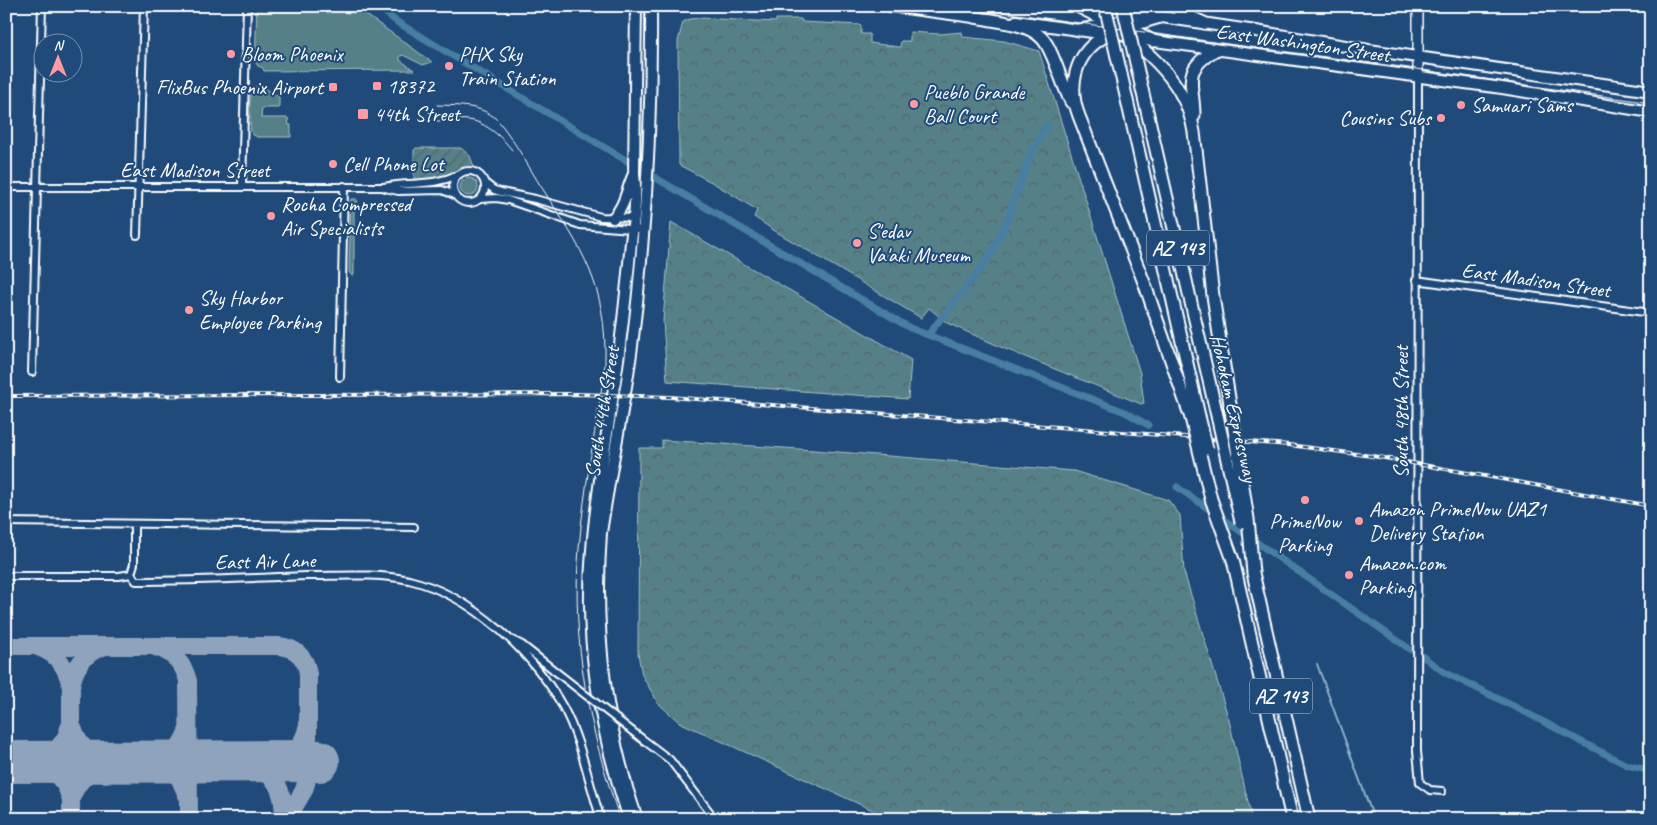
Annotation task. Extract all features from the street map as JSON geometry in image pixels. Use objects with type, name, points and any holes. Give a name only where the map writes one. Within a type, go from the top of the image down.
[{"type":"highway","points":[[1077,6],[1118,29],[1153,41]]},
{"type":"highway","name":"Hohokam Expressway","points":[[1123,6],[1309,819]]},
{"type":"highway","points":[[1174,6],[1184,14],[1204,23]]},
{"type":"highway","points":[[1102,7],[1118,29],[1154,60],[1176,85],[1188,108],[1194,132]]},
{"type":"highway","name":"Hohokam Expressway","points":[[1102,7],[1121,74],[1195,417],[1233,560],[1292,819]]},
{"type":"highway","points":[[1139,10],[1118,29],[1092,46],[1085,54],[1077,69],[1073,90],[1074,102],[1195,417]]},
{"type":"highway","points":[[974,17],[1019,26],[1040,35],[1048,47],[1067,93],[1079,116]]},
{"type":"highway","points":[[1079,30],[1118,29],[1160,17]]},
{"type":"highway","points":[[1215,50],[1200,60],[1194,67],[1191,75],[1194,132],[1213,296],[1248,519],[1253,573]]},
{"type":"highway","points":[[1276,749],[1284,819]]},
{"type":"main road","name":"South 44th Street","points":[[629,819],[611,761],[599,705],[592,642],[590,596],[596,510],[618,365],[633,229],[636,186],[634,151],[636,6]]},
{"type":"main road","name":"South 44th Street","points":[[637,819],[620,762],[605,694],[600,632],[599,582],[601,534],[632,348],[645,219],[649,159],[651,6]]},
{"type":"main road","points":[[890,6],[1079,30]]},
{"type":"main road","name":"East Washington Street","points":[[1088,6],[1139,10],[1160,17],[1418,58],[1651,91]]},
{"type":"main road","name":"East Washington Street","points":[[1153,41],[1579,99],[1651,112]]},
{"type":"main road","points":[[613,218],[619,211],[634,174]]},
{"type":"street","points":[[32,372],[42,6]]},
{"type":"street","points":[[137,235],[144,6]]},
{"type":"street","points":[[242,186],[247,6]]},
{"type":"street","points":[[1418,6],[1418,77]]},
{"type":"street","name":"South 48th Street","points":[[1418,77],[1416,280],[1417,751],[1420,783],[1430,790],[1442,791]]},
{"type":"street","points":[[465,171],[474,171],[482,176],[485,183],[484,194],[473,203],[458,199],[455,195],[453,185],[457,176],[465,171]]},
{"type":"street","name":"East Madison Street","points":[[6,187],[384,187],[399,184],[437,183],[457,176]]},
{"type":"street","points":[[485,183],[494,190],[600,217],[645,219]]},
{"type":"street","points":[[340,377],[344,186]]},
{"type":"street","name":"East Madison Street","points":[[384,187],[398,191],[442,190],[455,195]]},
{"type":"street","points":[[480,199],[497,198],[508,200],[580,225],[644,230]]},
{"type":"street","name":"East Madison Street","points":[[1416,280],[1651,313]]},
{"type":"street","name":"East Air Lane","points":[[6,522],[414,527]]},
{"type":"street","points":[[130,574],[134,564],[134,524]]},
{"type":"street","name":"East Air Lane","points":[[6,576],[119,576],[130,574],[136,581],[326,576],[385,577],[408,580],[436,589],[468,606],[511,640],[550,687],[563,708],[573,730],[600,819]]},
{"type":"street","name":"East Air Lane","points":[[511,640],[522,645],[670,760],[715,819]]},
{"type":"green space","points":[[257,6],[335,6],[337,11],[353,13],[354,6],[432,62],[423,65],[403,55],[400,56],[400,60],[414,70],[264,71],[255,62]]},
{"type":"green space","name":"S'edav Va'aki Museum","points":[[699,18],[776,22],[776,19],[801,19],[802,22],[861,25],[861,34],[870,34],[870,43],[899,47],[901,41],[910,41],[910,32],[939,34],[962,32],[963,37],[1004,41],[1039,51],[1140,373],[1144,403],[1141,404],[1003,348],[947,323],[929,308],[921,318],[775,231],[754,217],[757,210],[715,184],[679,165],[678,41],[683,22]]},
{"type":"green space","points":[[257,86],[265,88],[279,97],[279,108],[262,108],[261,118],[288,118],[289,125],[291,125],[291,137],[257,137],[252,134],[250,128],[250,103],[252,93]]},
{"type":"green space","points":[[416,148],[461,148],[470,156],[475,169],[465,168],[447,178],[414,182],[414,150]]},
{"type":"green space","points":[[465,178],[473,178],[478,183],[476,194],[465,196],[460,191],[460,183]]},
{"type":"green space","points":[[351,199],[356,199],[358,202],[354,203],[354,275],[352,276],[349,272]]},
{"type":"green space","points":[[671,222],[911,360],[908,399],[667,381],[663,321]]},
{"type":"green space","points":[[662,440],[1074,471],[1168,500],[1180,515],[1184,572],[1229,720],[1252,819],[892,819],[679,722],[658,703],[642,675],[638,654],[639,448],[662,448]]},
{"type":"waterway","points":[[377,6],[397,22],[622,158],[910,328],[1125,412],[1148,425]]},
{"type":"waterway","points":[[928,335],[994,249],[1033,150],[1048,125]]},
{"type":"waterway","points":[[1177,487],[1411,650]]},
{"type":"waterway","points":[[1422,656],[1444,672],[1627,765],[1651,771]]},
{"type":"waterway","points":[[1317,664],[1374,819]]},
{"type":"taxiway","points":[[6,646],[278,646],[290,648],[302,658],[308,674],[308,776],[304,790],[287,819]]},
{"type":"taxiway","points":[[38,647],[56,657],[64,667],[71,687],[71,819]]},
{"type":"taxiway","points":[[71,687],[72,680],[81,662],[90,653],[103,647]]},
{"type":"taxiway","points":[[155,647],[167,652],[176,659],[184,669],[188,681],[189,819]]},
{"type":"taxiway","points":[[26,762],[53,752],[63,742],[69,728]]},
{"type":"taxiway","points":[[73,728],[79,741],[87,750],[111,762]]},
{"type":"taxiway","points":[[241,762],[272,760],[290,753],[298,748],[307,728]]},
{"type":"taxiway","points":[[156,762],[176,750],[188,729]]},
{"type":"taxiway","points":[[24,762],[53,772],[63,782],[70,797]]},
{"type":"taxiway","points":[[72,796],[87,774],[111,762]]},
{"type":"taxiway","points":[[156,762],[179,777],[187,795]]},
{"type":"taxiway","points":[[246,764],[265,772],[276,783],[282,799],[284,819]]},
{"type":"runway","points":[[6,762],[319,761]]},
{"type":"tram line","points":[[960,6],[1651,103]]},
{"type":"tram line","points":[[437,105],[479,109],[487,112],[500,123],[569,231],[590,270],[597,290],[605,336],[605,364],[581,525],[577,583],[578,617],[580,652],[591,719],[599,752],[620,819]]},
{"type":"tram line","points":[[437,121],[474,121],[495,132],[512,150]]},
{"type":"railway","points":[[6,396],[577,394],[670,397],[1289,445],[1379,457],[1651,506]]},
{"type":"place","name":"Bloom Phoenix","points":[[231,54]]},
{"type":"place","name":"PHX Sky Train Station","points":[[449,66]]},
{"type":"place","name":"18372","points":[[377,86]]},
{"type":"place","name":"FlixBus Phoenix Airport","points":[[333,87]]},
{"type":"place","name":"Pueblo Grande Ball Court","points":[[914,104]]},
{"type":"place","name":"Samuari Sams","points":[[1461,105]]},
{"type":"place","name":"44th Street","points":[[363,114]]},
{"type":"place","name":"Cousins Subs","points":[[1441,118]]},
{"type":"place","name":"Cell Phone Lot","points":[[333,164]]},
{"type":"place","name":"Rocha Compressed Air Specialists","points":[[271,216]]},
{"type":"place","name":"S'edav Va'aki Museum","points":[[857,243]]},
{"type":"place","name":"Sky Harbor Employee Parking","points":[[189,310]]},
{"type":"place","name":"PrimeNow Parking","points":[[1305,500]]},
{"type":"place","name":"Amazon PrimeNow UAZ1 Delivery Station","points":[[1359,521]]},
{"type":"place","name":"Amazon.com Parking","points":[[1349,575]]}]
